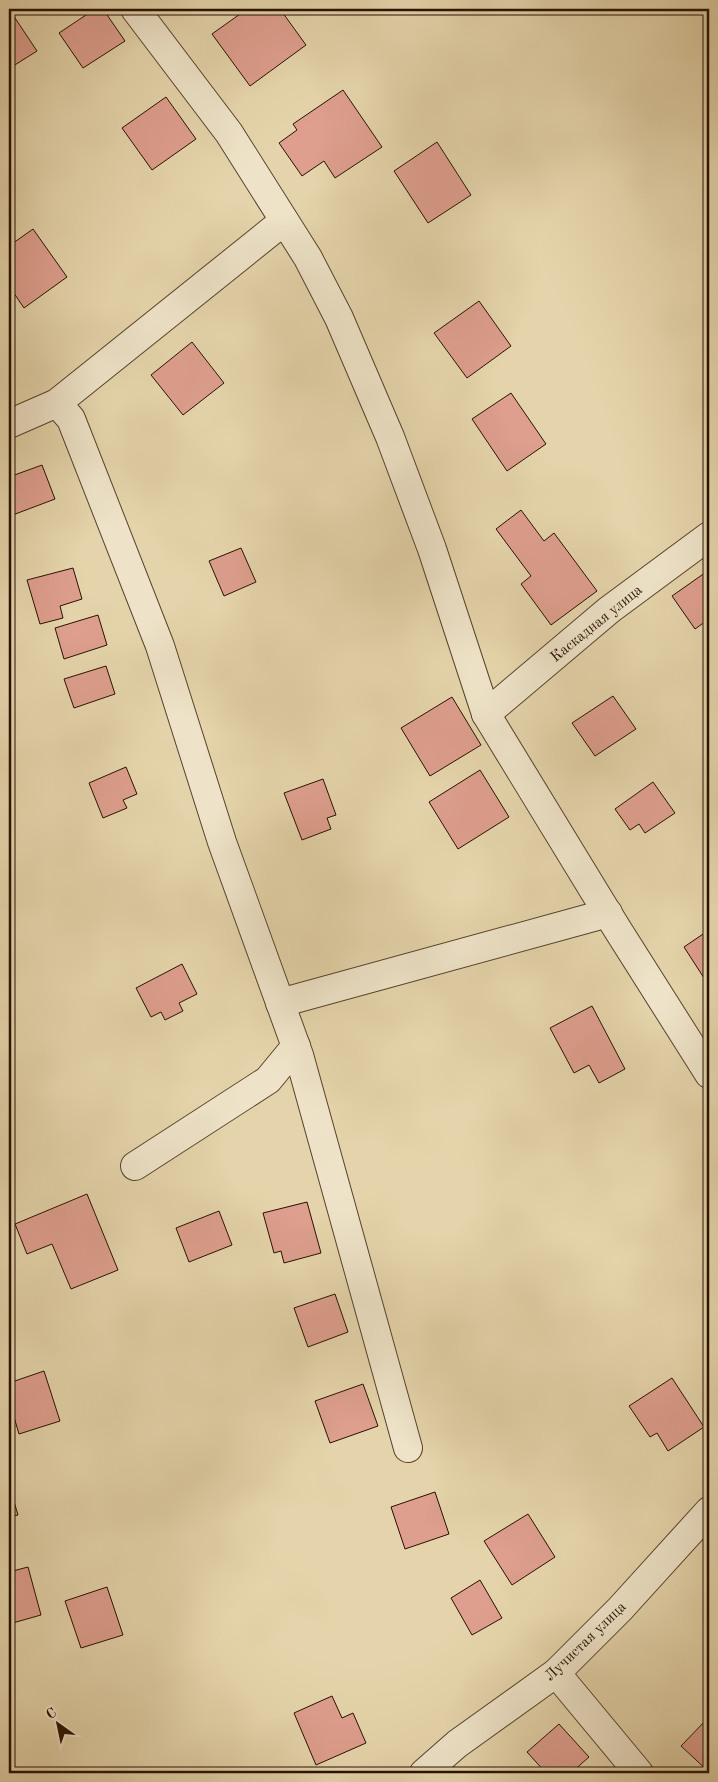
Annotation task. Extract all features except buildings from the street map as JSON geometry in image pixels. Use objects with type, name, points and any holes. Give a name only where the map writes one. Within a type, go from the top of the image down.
[{"type":"street","points":[[135,9],[229,133],[308,258],[339,318],[390,437],[432,550],[486,714],[709,1074]]},
{"type":"street","points":[[9,424],[57,402],[284,221]]},
{"type":"street","points":[[57,402],[71,419],[160,646],[222,842],[296,1046],[408,1448]]},
{"type":"street","name":"Каскадная улица","points":[[486,714],[609,610],[709,536]]},
{"type":"street","points":[[280,1003],[608,913]]},
{"type":"street","points":[[135,1166],[268,1080],[296,1046]]},
{"type":"street","name":"Лучистая улица","points":[[424,1773],[457,1744],[556,1673],[620,1608],[709,1512]]},
{"type":"street","points":[[556,1673],[639,1773]]}]
